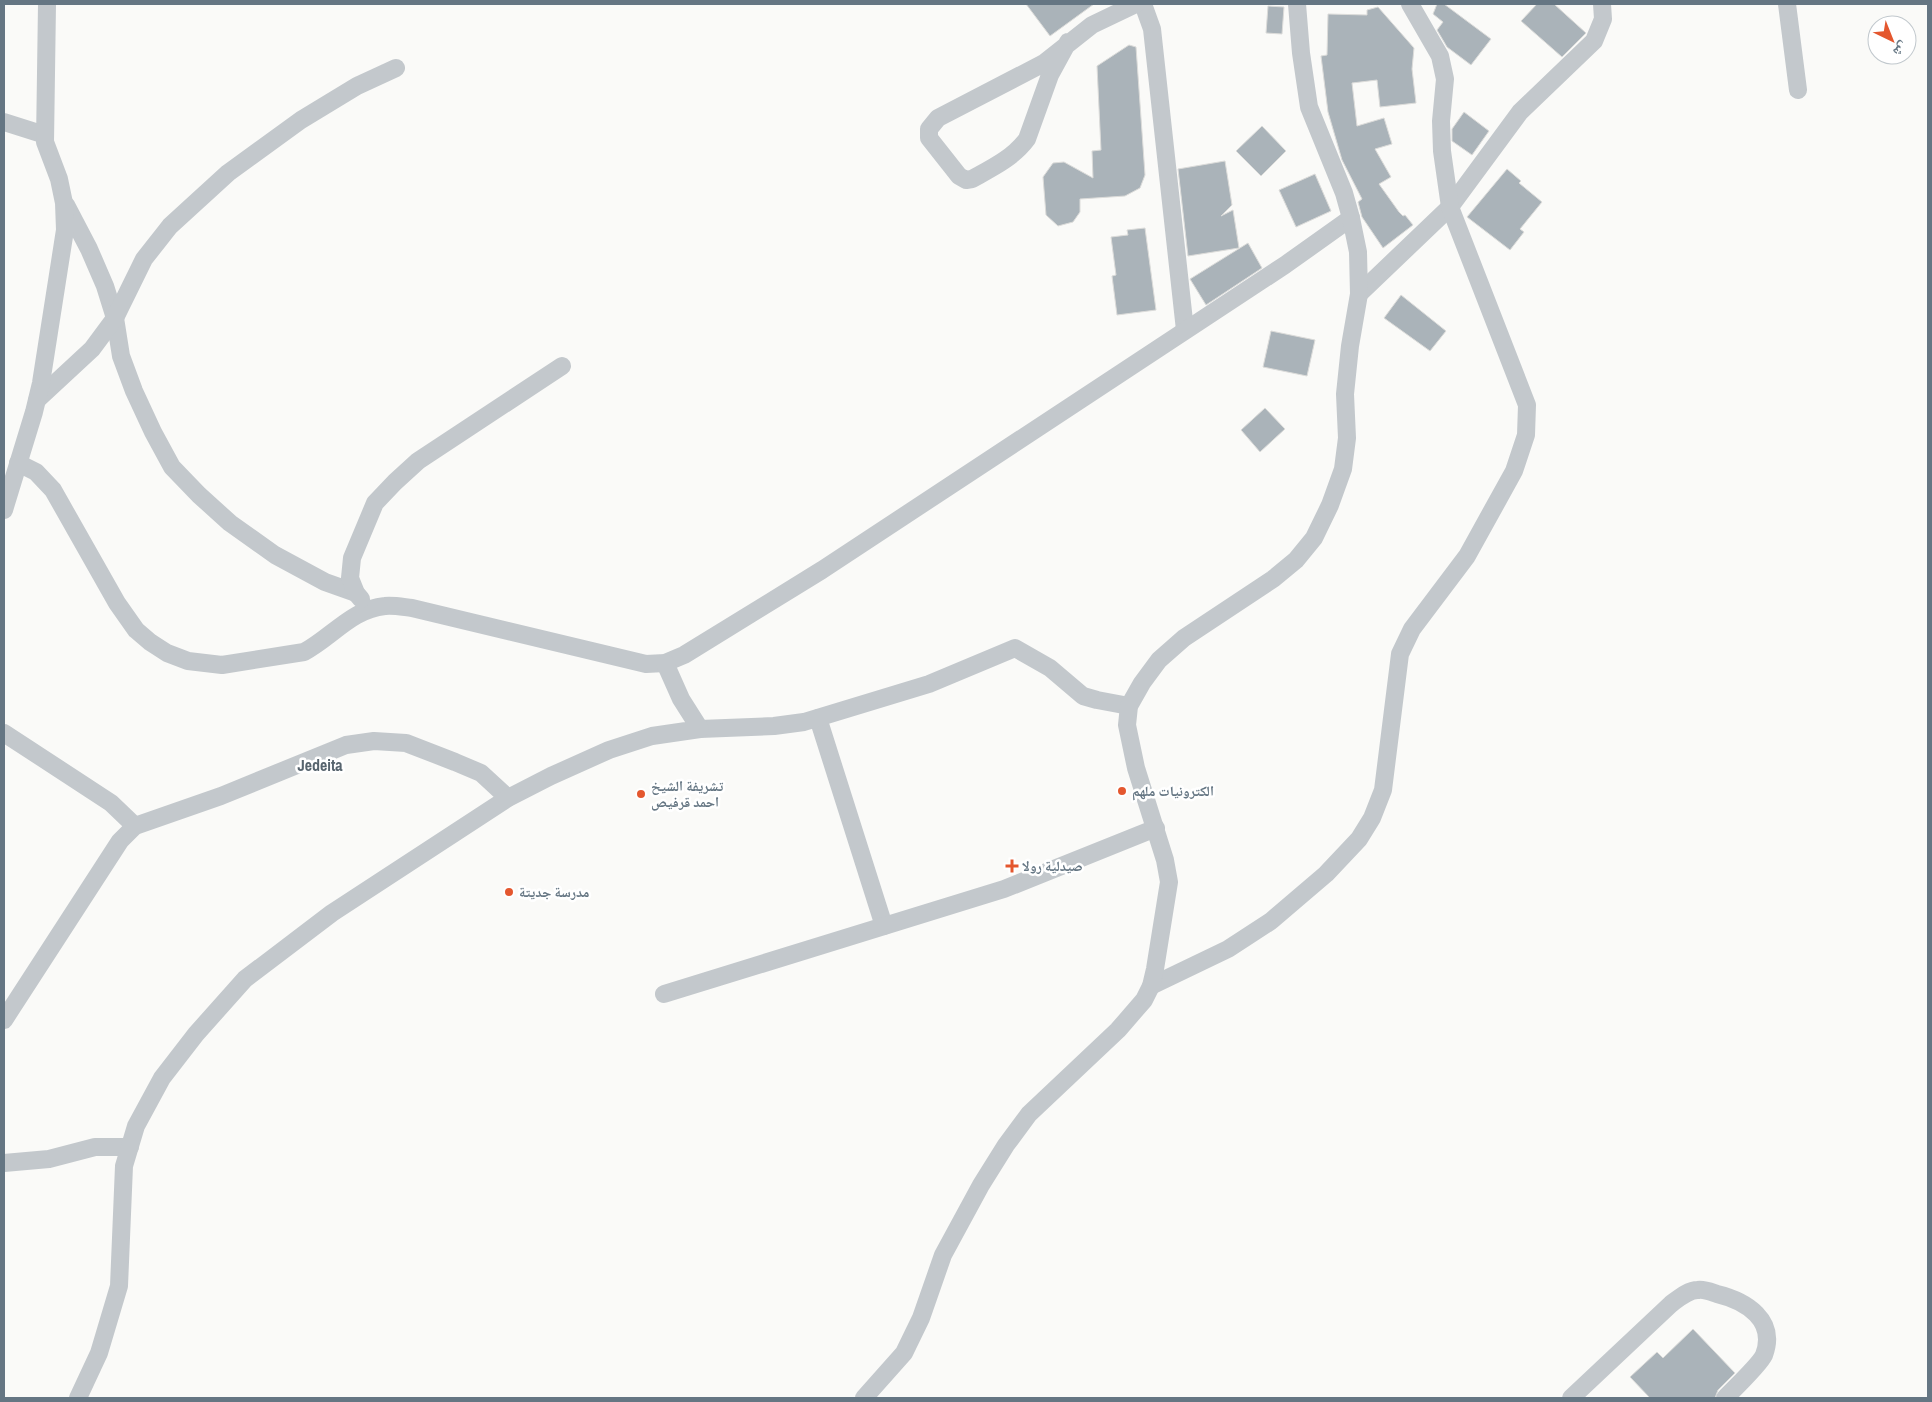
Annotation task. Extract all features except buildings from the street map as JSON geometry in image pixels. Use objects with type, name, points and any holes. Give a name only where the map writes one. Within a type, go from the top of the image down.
[{"type":"street","points":[[4,510],[37,400],[65,230],[64,203],[59,179],[49,155],[45,135],[47,4]]},
{"type":"street","points":[[1068,42],[1050,75],[1027,139],[1020,148],[1008,158],[972,179],[966,180],[959,176],[929,138],[929,129],[938,118],[1044,63],[1068,42],[1092,24],[1136,4]]},
{"type":"street","points":[[1143,4],[1152,29],[1185,330]]},
{"type":"street","points":[[864,1398],[904,1353],[921,1318],[943,1255],[981,1185],[1006,1145],[1029,1114],[1118,1030],[1144,1000],[1151,986],[1169,882],[1156,828],[1136,768],[1127,725],[1129,706],[1142,683],[1159,660],[1184,638],[1273,579],[1296,560],[1314,538],[1330,506],[1343,469],[1347,438],[1345,394],[1358,294],[1358,252],[1344,193],[1309,107],[1301,54],[1297,4]]},
{"type":"street","points":[[1151,986],[1228,949],[1271,921],[1326,874],[1359,839],[1372,818],[1383,790],[1400,654],[1412,629],[1467,556],[1514,471],[1526,435],[1527,405],[1450,207],[1442,151],[1441,121],[1445,79],[1440,56],[1410,4]]},
{"type":"street","points":[[1358,294],[1450,207],[1520,112],[1594,41],[1603,19],[1602,4]]},
{"type":"street","points":[[1788,4],[1798,90]]},
{"type":"street","points":[[37,400],[92,349],[115,318],[144,259],[170,226],[228,173],[300,120],[357,86],[396,68]]},
{"type":"street","points":[[4,122],[45,135]]},
{"type":"street","points":[[64,203],[89,249],[105,286],[115,318],[121,356],[134,391],[172,467],[230,523],[275,555],[325,582],[356,593]]},
{"type":"street","points":[[18,463],[36,472],[53,490],[117,604],[136,630],[167,653],[188,661],[222,665],[304,652],[316,646],[348,620],[370,609],[386,606],[412,608],[646,664],[665,663],[684,654],[830,565],[1285,264],[1351,218]]},
{"type":"street","points":[[370,609],[356,593],[350,578],[352,558],[375,504],[418,461],[562,366]]},
{"type":"street","points":[[78,1398],[99,1353],[119,1286],[124,1166],[136,1126],[162,1078],[196,1034],[245,978],[332,913],[508,798],[609,750],[652,736],[700,729],[774,726],[804,722],[929,684],[1015,648],[1050,668],[1083,696],[1129,706]]},
{"type":"street","points":[[665,663],[681,699],[700,729]]},
{"type":"street","points":[[818,718],[884,926]]},
{"type":"street","points":[[4,733],[111,803],[135,826]]},
{"type":"street","points":[[4,1020],[120,841],[135,826],[221,796],[346,745],[374,741],[406,743],[455,762],[482,774],[508,798]]},
{"type":"street","points":[[664,994],[1004,888],[1156,828]]},
{"type":"street","points":[[4,1163],[49,1159],[95,1147],[130,1147]]},
{"type":"street","points":[[1571,1398],[1671,1304],[1685,1294],[1699,1289],[1734,1298],[1747,1305],[1762,1321],[1767,1336],[1763,1356],[1726,1398]]},
{"type":"place","name":"الكترونيات ملهم","points":[[1122,791]]},
{"type":"place","name":"تشريفة الشيخ احمد قرفيص","points":[[641,794]]},
{"type":"place","name":"صيدلية رولا","points":[[1012,866]]},
{"type":"place","name":"مدرسة جديتة","points":[[509,892]]},
{"type":"district","name":"Jedeita","points":[[320,765]]}]
